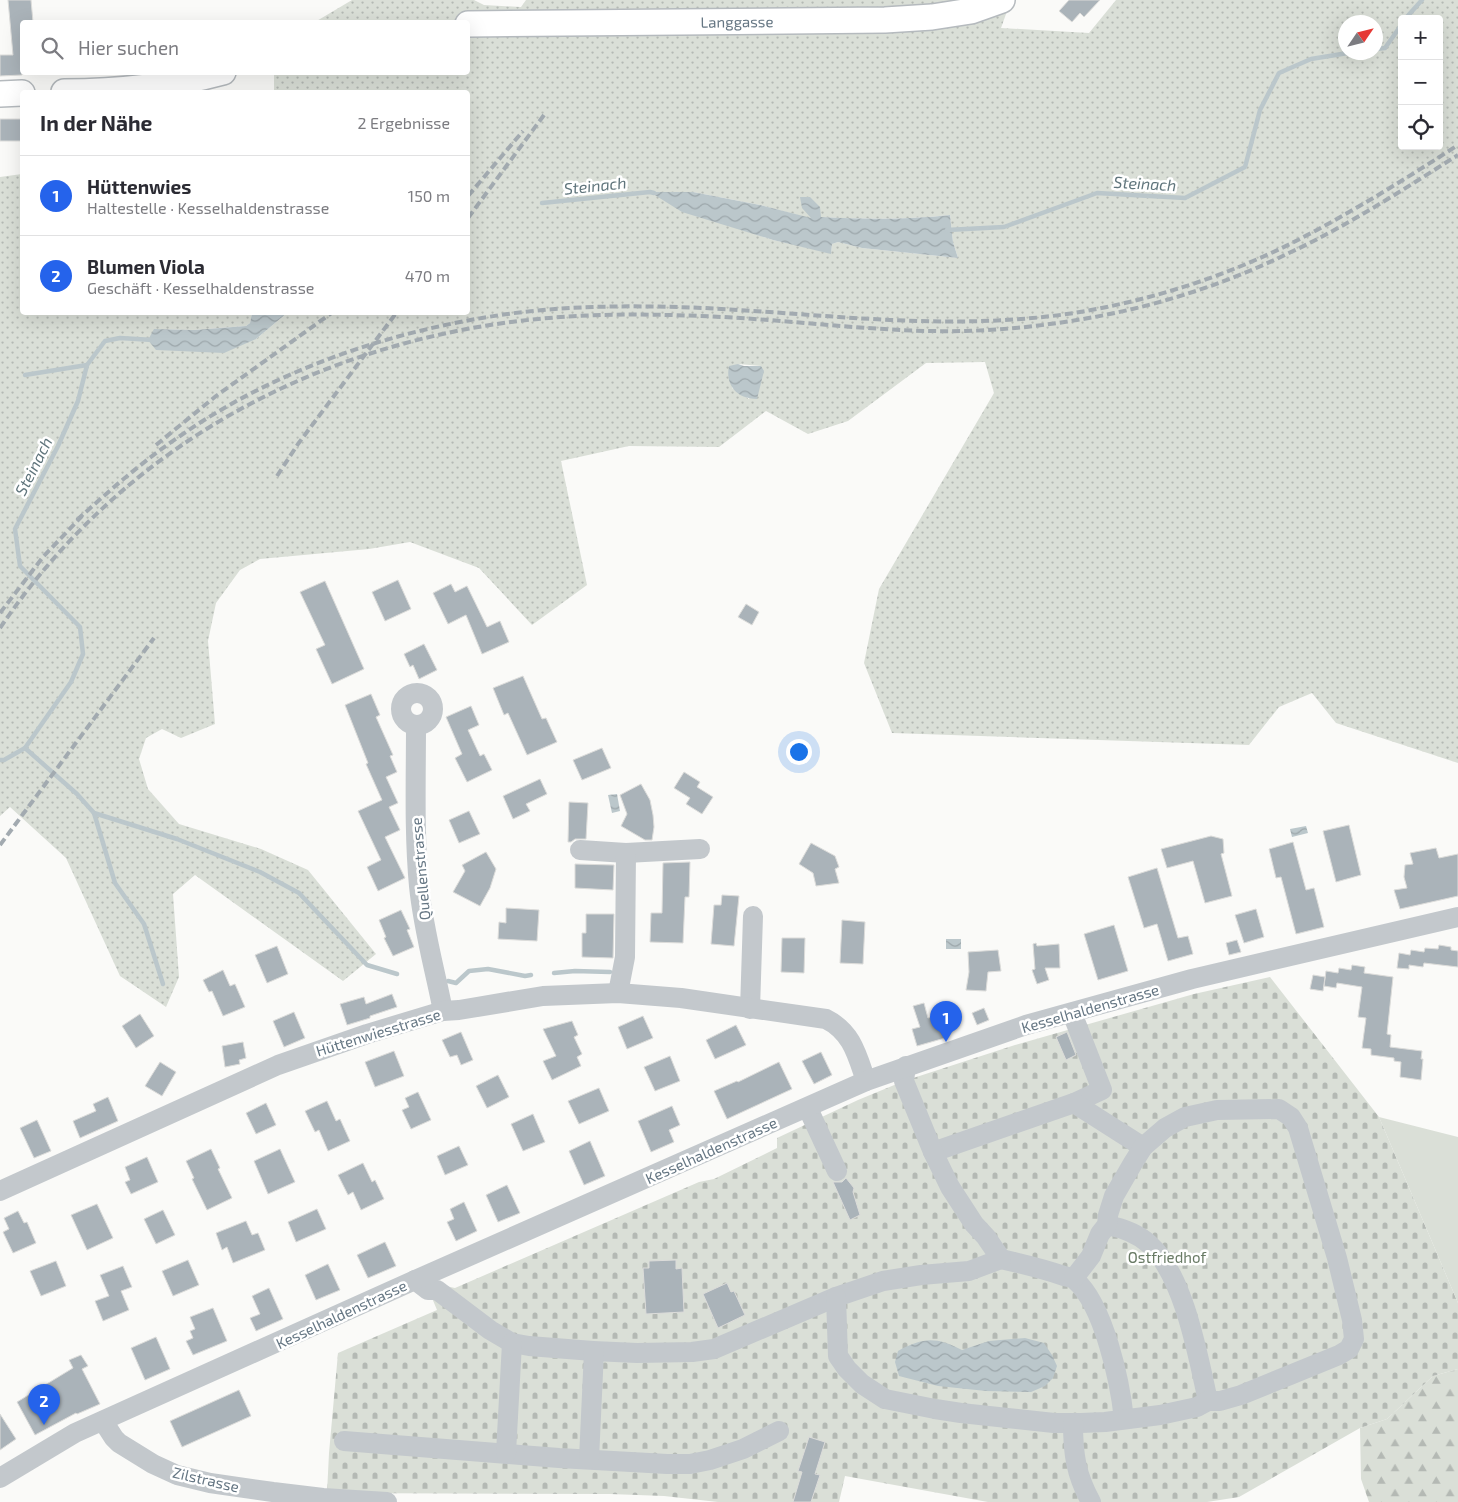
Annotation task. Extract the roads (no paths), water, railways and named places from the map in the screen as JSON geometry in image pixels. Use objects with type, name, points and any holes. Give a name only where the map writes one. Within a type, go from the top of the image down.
[{"type":"main road","name":"Langgasse","points":[[470,24],[885,20],[932,17],[964,12],[1002,0]]},
{"type":"main road","points":[[108,90],[130,89],[210,75]]},
{"type":"main road","points":[[0,94],[20,93]]},
{"type":"street","name":"Quellenstrasse","points":[[416,725],[415,818],[419,888],[427,937],[443,1011]]},
{"type":"street","points":[[580,850],[626,853],[700,849]]},
{"type":"street","points":[[618,993],[625,956],[626,853]]},
{"type":"street","points":[[750,1008],[753,916]]},
{"type":"street","name":"Kesselhaldenstrasse","points":[[0,1478],[75,1433],[282,1348],[315,1333],[415,1280],[866,1081],[1026,1025],[1192,979],[1458,917]]},
{"type":"street","name":"Hüttenwiesstrasse","points":[[0,1191],[278,1065],[367,1034],[443,1011],[543,996],[618,993],[681,998],[826,1019],[838,1025],[847,1035],[866,1081]]},
{"type":"street","points":[[933,1152],[1074,1103],[1102,1090],[1072,1013]]},
{"type":"street","points":[[906,1066],[904,1081],[933,1152],[952,1191],[1001,1259]]},
{"type":"street","points":[[1074,1103],[1143,1147]]},
{"type":"street","points":[[836,1297],[838,1311],[838,1356],[847,1369],[873,1393],[885,1399],[935,1409],[1044,1422],[1072,1423],[1124,1419],[1197,1408],[1208,1401],[1220,1401],[1240,1394],[1339,1355],[1349,1349],[1354,1339],[1336,1258],[1298,1128],[1291,1116],[1279,1109],[1217,1110],[1185,1117],[1164,1128],[1143,1147],[1114,1196],[1107,1225],[1100,1234],[1091,1256],[1074,1278]]},
{"type":"street","points":[[811,1115],[836,1172]]},
{"type":"street","points":[[1107,1225],[1134,1234],[1150,1244],[1170,1271],[1185,1308],[1208,1401]]},
{"type":"street","points":[[415,1280],[428,1290],[438,1290],[490,1330],[512,1343],[594,1351],[639,1353],[692,1352],[714,1349],[836,1297],[883,1281],[969,1270],[1001,1259],[1074,1278],[1090,1299],[1107,1340],[1124,1419]]},
{"type":"street","points":[[506,1453],[512,1343]]},
{"type":"street","points":[[589,1460],[594,1351]]},
{"type":"street","name":"Zilstrasse","points":[[103,1421],[119,1443],[177,1475],[210,1483],[245,1488],[351,1501],[386,1502]]},
{"type":"street","points":[[1072,1423],[1077,1471],[1091,1502]]},
{"type":"street","points":[[344,1441],[589,1460],[690,1464],[743,1450],[779,1431]]},
{"type":"water","points":[[650,192],[693,192],[760,205],[811,218],[802,208],[800,197],[810,197],[820,207],[821,217],[886,219],[950,215],[953,242],[958,258],[862,248],[838,242],[832,244],[831,254],[773,240],[682,212]]},
{"type":"water","points":[[252,315],[285,315],[256,339],[224,353],[156,350],[148,340],[154,329],[194,330],[246,326],[250,323]]},
{"type":"water","points":[[738,364],[761,366],[764,371],[757,399],[738,394],[731,385],[728,373],[729,366]]},
{"type":"water","points":[[617,794],[620,811],[612,813],[608,795]]},
{"type":"water","points":[[1306,826],[1308,833],[1292,837],[1290,829]]},
{"type":"water","points":[[946,939],[961,939],[961,949],[946,949]]},
{"type":"water","points":[[1025,1338],[1044,1343],[1057,1366],[1053,1378],[1045,1386],[1031,1392],[986,1391],[938,1386],[899,1376],[895,1362],[898,1351],[923,1341],[937,1341],[962,1350],[989,1341]]},
{"type":"waterway","name":"Steinach","points":[[1409,15],[1422,0]]},
{"type":"waterway","name":"Steinach","points":[[1383,48],[1398,30]]},
{"type":"waterway","name":"Steinach","points":[[947,230],[1004,227],[1097,193],[1185,198],[1245,167],[1260,110],[1279,73],[1311,59],[1338,55]]},
{"type":"waterway","name":"Steinach","points":[[542,203],[654,193]]},
{"type":"waterway","name":"Steinach","points":[[0,760],[4,760],[25,748],[71,682],[83,654],[80,627],[20,566],[15,529],[58,446],[78,401],[87,365],[105,341],[120,338],[153,340]]},
{"type":"waterway","points":[[25,375],[87,365]]},
{"type":"waterway","points":[[25,748],[77,794],[94,813],[177,839],[260,872],[299,893],[367,965],[397,974]]},
{"type":"waterway","points":[[94,813],[115,883],[144,924],[163,984]]},
{"type":"waterway","points":[[448,981],[456,983],[469,971],[488,969],[525,976],[531,975]]},
{"type":"waterway","points":[[554,973],[575,971],[610,972]]},
{"type":"railway","points":[[470,215],[544,115]]},
{"type":"railway","points":[[470,194],[523,131]]},
{"type":"railway","points":[[77,520],[153,455],[214,414],[287,376],[363,347],[403,335],[482,318],[565,308],[648,306],[935,321],[1028,318],[1102,308],[1158,295],[1240,267],[1313,232],[1397,184],[1458,145]]},
{"type":"railway","points":[[0,628],[45,568],[95,515],[151,468],[210,427],[274,392],[341,364],[411,342],[484,326],[565,317],[619,315],[700,316],[899,330],[965,331],[1036,326],[1105,315],[1187,294],[1266,264],[1355,218],[1458,155]]},
{"type":"railway","points":[[156,445],[216,396],[329,315]]},
{"type":"railway","points":[[277,476],[298,444],[395,315]]},
{"type":"railway","points":[[0,613],[43,557],[82,516]]},
{"type":"railway","points":[[0,845],[154,638]]},
{"type":"place","name":"Hüttenwies","points":[[946,1042]]},
{"type":"place","name":"Blumen Viola","points":[[44,1425]]},
{"type":"park label","name":"Ostfriedhof","points":[[1167,1257]]}]
